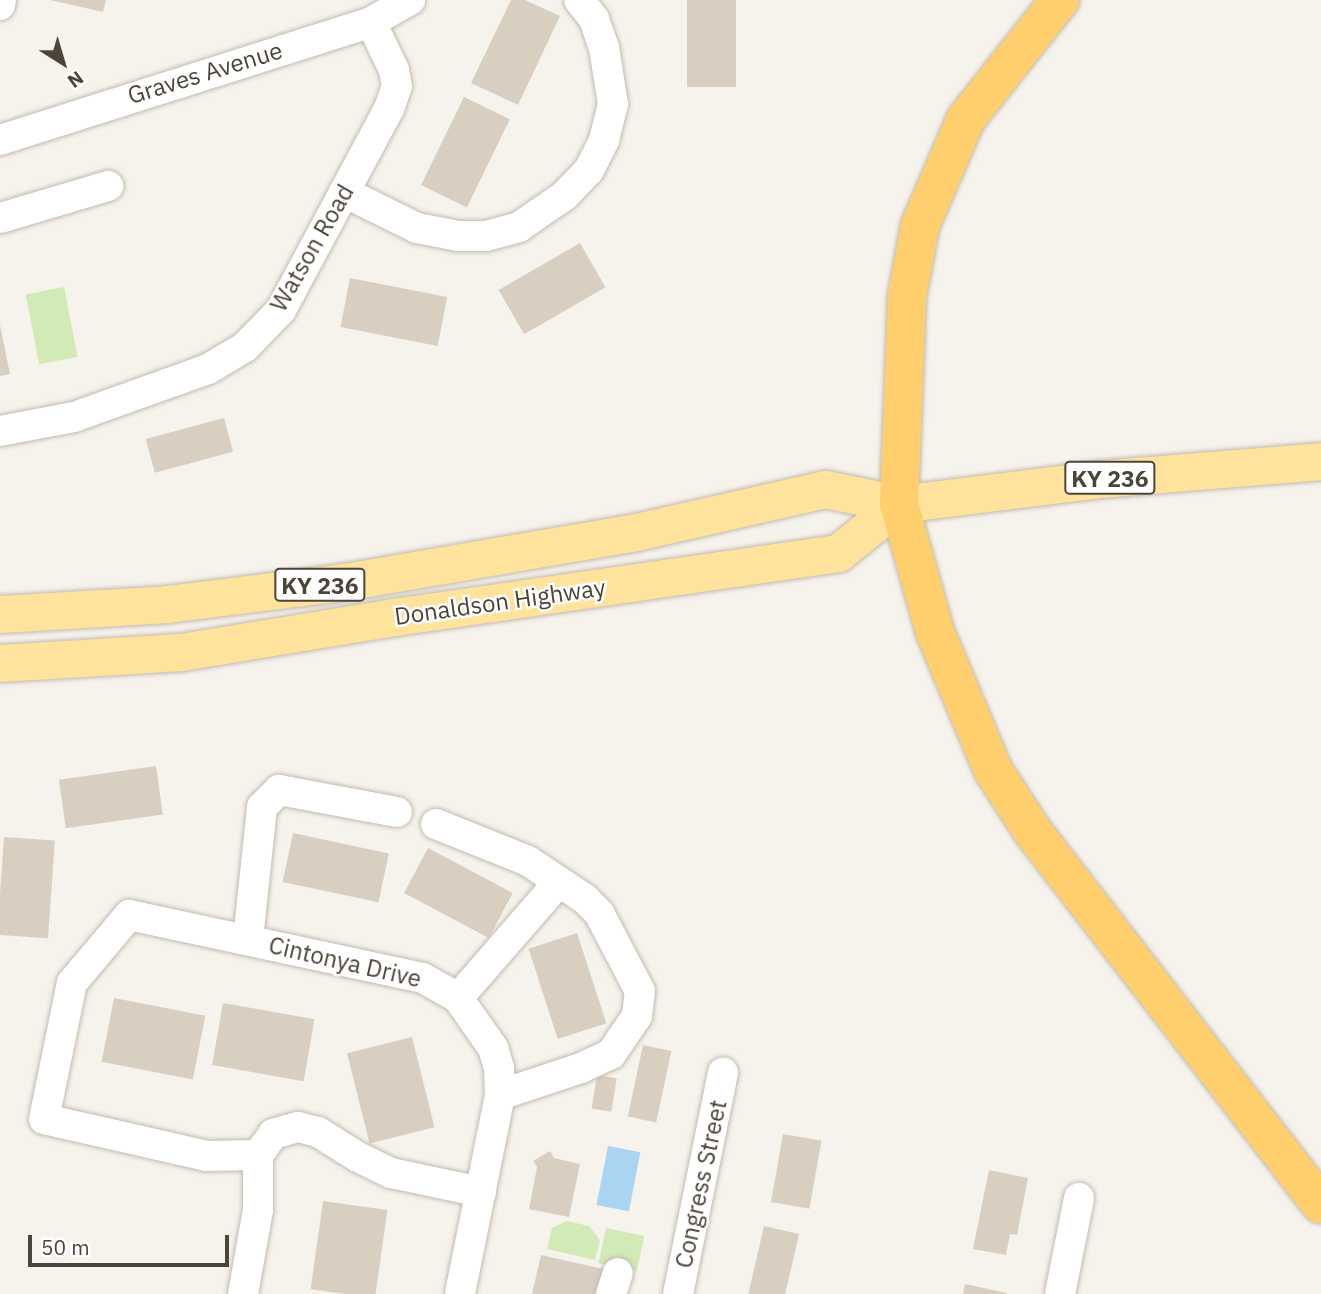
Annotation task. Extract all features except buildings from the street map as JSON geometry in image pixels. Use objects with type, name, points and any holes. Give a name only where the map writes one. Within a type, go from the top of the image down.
[{"type":"highway","points":[[1060,0],[966,119],[920,226],[907,296],[899,504],[935,632],[993,770],[1032,832],[1321,1204]]},
{"type":"main road","name":"Donaldson Highway","points":[[0,614],[167,604],[344,582],[636,532],[825,489],[899,504],[1099,478],[1321,461]]},
{"type":"main road","name":"Donaldson Highway","points":[[0,663],[181,652],[394,617],[838,553],[899,504]]},
{"type":"street","points":[[371,22],[410,0]]},
{"type":"street","points":[[344,192],[417,228],[458,236],[486,236],[519,227],[564,196],[589,170],[604,140],[613,104],[604,48],[594,19],[579,0]]},
{"type":"street","name":"Graves Avenue","points":[[0,140],[371,22]]},
{"type":"street","name":"Watson Road","points":[[0,431],[74,417],[208,369],[245,346],[281,310],[389,109],[397,86],[394,69],[371,22]]},
{"type":"street","points":[[0,218],[108,186]]},
{"type":"street","points":[[248,939],[261,807],[279,790],[397,812]]},
{"type":"street","points":[[436,824],[528,861],[599,913],[640,991],[637,1016],[611,1054],[580,1068],[500,1096]]},
{"type":"street","points":[[458,999],[559,882]]},
{"type":"street","name":"Cintonya Drive","points":[[258,1156],[206,1156],[44,1119],[72,983],[129,915],[423,978],[458,999],[493,1048],[499,1068],[500,1096],[460,1294]]},
{"type":"street","name":"Congress Street","points":[[678,1294],[723,1073]]},
{"type":"street","points":[[243,1294],[258,1210],[258,1156],[273,1134],[298,1126],[318,1132],[358,1157],[391,1173],[481,1192]]},
{"type":"street","points":[[1060,1294],[1079,1198]]},
{"type":"green space","points":[[64,287],[78,357],[39,364],[26,294]]},
{"type":"green space","points":[[567,1221],[589,1226],[600,1240],[595,1260],[547,1249],[552,1228]]},
{"type":"green space","points":[[606,1228],[644,1236],[637,1271],[599,1263]]},
{"type":"water","points":[[608,1146],[640,1152],[629,1211],[597,1205]]}]
